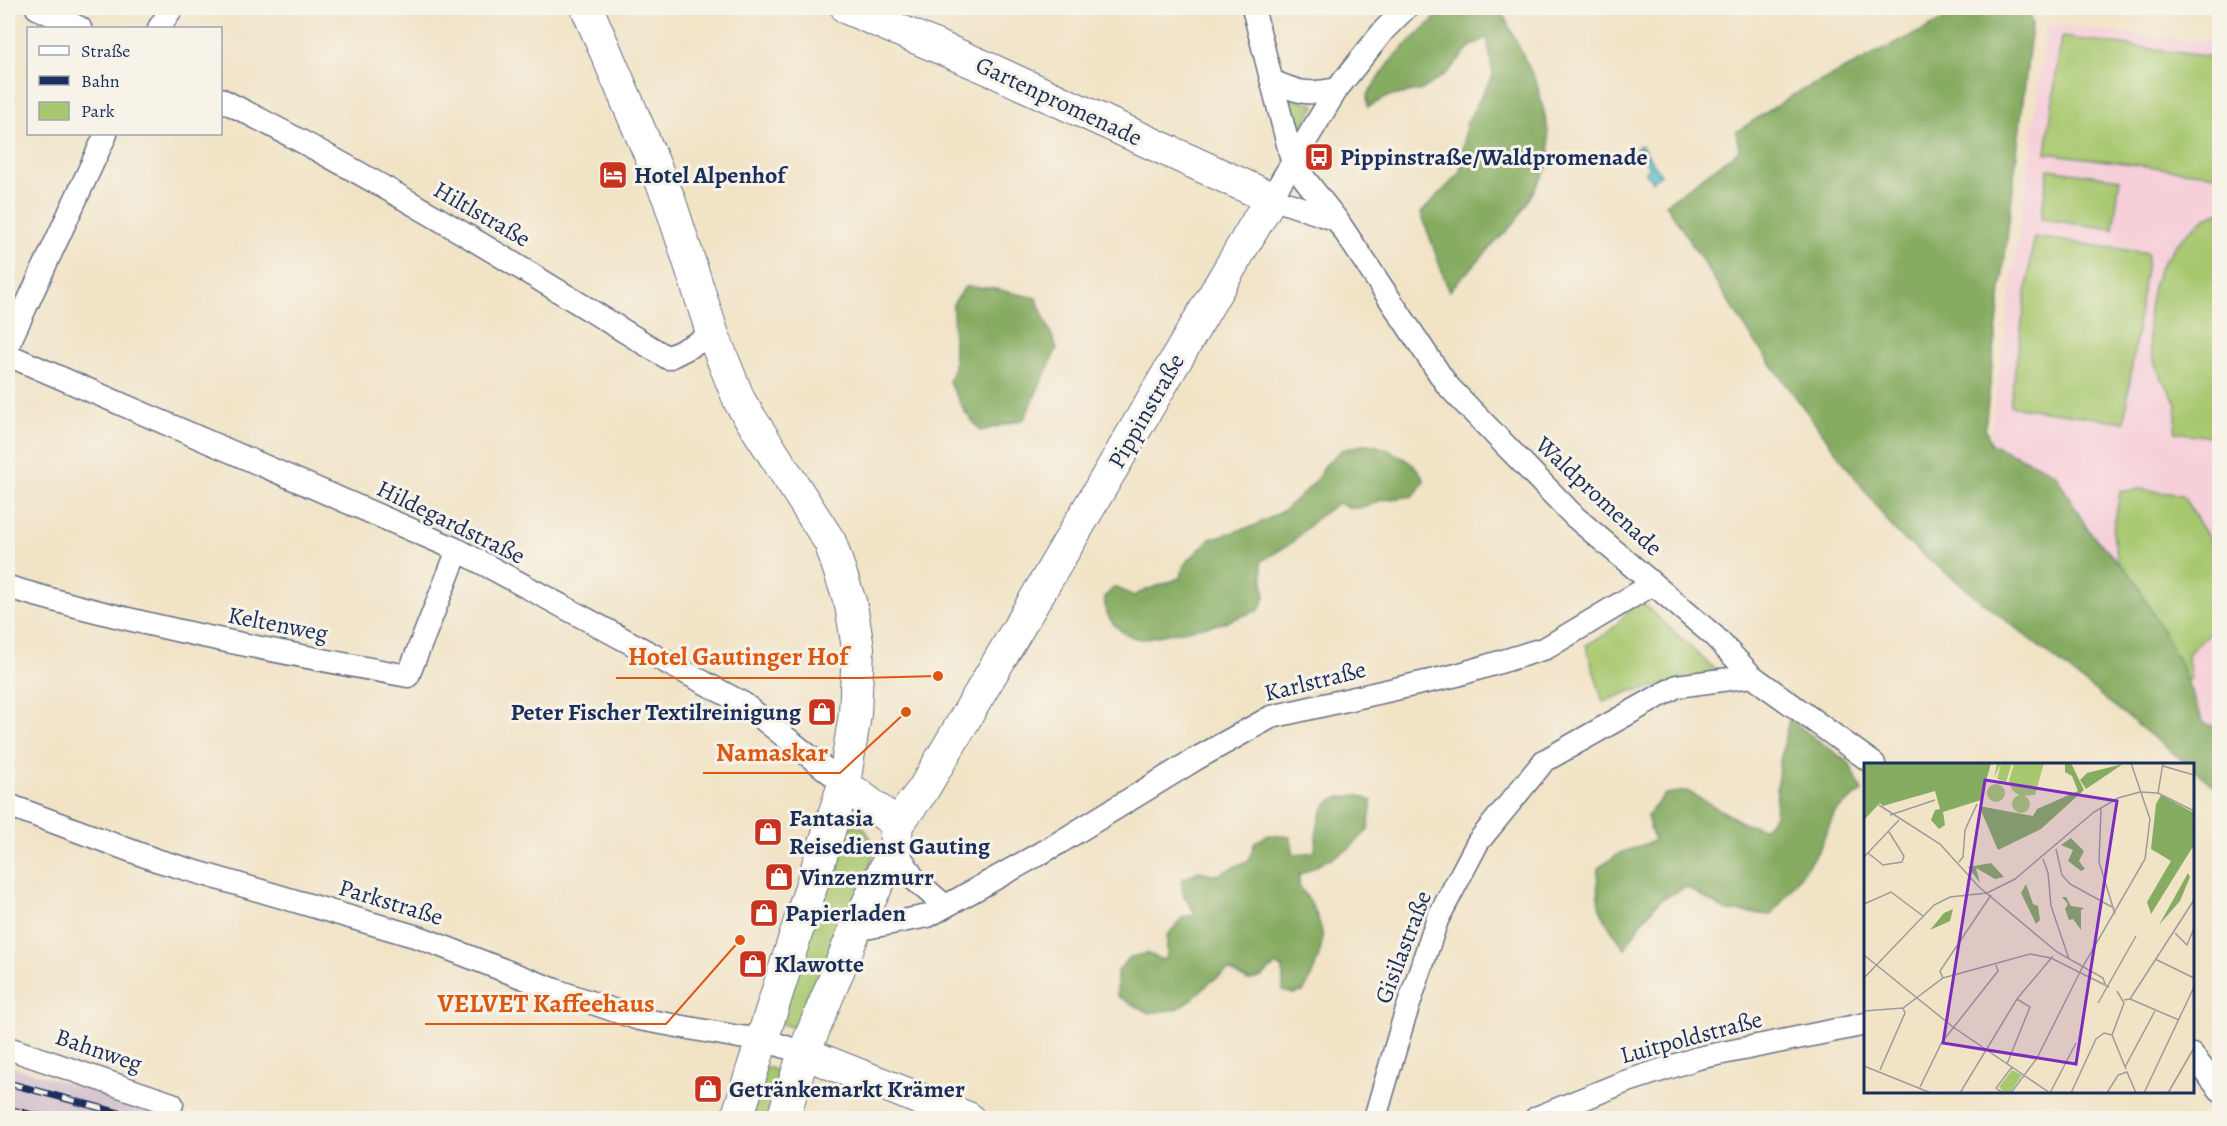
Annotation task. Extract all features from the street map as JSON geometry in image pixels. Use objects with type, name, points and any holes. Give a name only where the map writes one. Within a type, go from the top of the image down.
[{"type":"street","points":[[37,8],[78,27]]},
{"type":"street","points":[[160,27],[172,8]]},
{"type":"street","points":[[587,8],[669,199],[713,335],[740,402],[830,542],[851,605],[858,648],[855,714],[844,784],[736,1119]]},
{"type":"street","name":"Gartenpromenade","points":[[847,8],[985,67],[1271,198]]},
{"type":"street","name":"Waldpromenade","points":[[1253,8],[1293,164],[1337,220],[1447,385],[1575,517],[1714,636],[1752,676],[1871,763]]},
{"type":"street","name":"Pippinstraße","points":[[783,1119],[804,1053],[896,836],[1336,89],[1384,30],[1407,8]]},
{"type":"street","points":[[1272,81],[1316,94],[1336,89]]},
{"type":"street","name":"Hiltlstraße","points":[[222,100],[304,141],[529,273],[668,358],[713,335]]},
{"type":"street","points":[[8,345],[106,135]]},
{"type":"street","points":[[1271,198],[1337,220]]},
{"type":"street","name":"Hildegardstraße","points":[[8,355],[458,550],[744,704],[844,784]]},
{"type":"street","name":"Keltenweg","points":[[8,586],[69,605],[240,645],[408,676],[458,550]]},
{"type":"street","name":"Karlstraße","points":[[855,930],[928,916],[1057,844],[1194,760],[1271,717],[1457,675],[1546,648],[1653,584]]},
{"type":"street","name":"Gisilastraße","points":[[1375,1119],[1403,1022],[1437,920],[1478,842],[1544,761],[1677,686],[1752,676]]},
{"type":"street","points":[[844,784],[896,836],[915,880],[945,906]]},
{"type":"street","name":"Parkstraße","points":[[8,805],[156,860],[421,938],[555,990],[639,1019],[760,1039],[804,1053]]},
{"type":"street","name":"Luitpoldstraße","points":[[1536,1119],[1622,1083],[1698,1058],[1864,1024]]},
{"type":"street","name":"Bahnweg","points":[[8,1048],[172,1104]]},
{"type":"street","points":[[804,1053],[968,1119]]},
{"type":"street","points":[[2194,1056],[2220,1090]]},
{"type":"shaded area","points":[[2047,25],[2219,43],[2219,764],[1988,457]]},
{"type":"shaded area","points":[[8,1065],[179,1118],[8,1118]]},
{"type":"green space","points":[[1446,8],[1500,8],[1537,84],[1547,124],[1551,161],[1516,221],[1449,291],[1421,213],[1460,173],[1466,124],[1493,75],[1487,37],[1470,47],[1448,72],[1422,90],[1387,97],[1368,107],[1367,95],[1394,57]]},
{"type":"green space","points":[[1967,8],[2027,8],[2032,23],[1985,428],[1991,444],[2055,473],[2088,530],[2134,579],[2180,663],[2203,722],[2219,729],[2219,790],[2194,770],[2194,763],[2186,763],[1897,534],[1752,338],[1666,204],[1739,150],[1736,132],[1793,95]]},
{"type":"green space","points":[[2061,37],[2219,58],[2220,141],[2215,175],[2046,153]]},
{"type":"green space","points":[[1285,98],[1312,103],[1315,106],[1294,133]]},
{"type":"green space","points":[[2048,169],[2120,179],[2113,229],[2041,219]]},
{"type":"green space","points":[[2220,211],[2219,438],[2175,432],[2177,403],[2153,358],[2148,326],[2152,292],[2163,263],[2192,229]]},
{"type":"green space","points":[[2034,237],[2148,253],[2124,422],[2010,406]]},
{"type":"green space","points":[[965,287],[991,288],[1036,298],[1057,348],[1024,419],[981,431],[965,412],[949,382],[954,367],[953,304]]},
{"type":"green space","points":[[1366,444],[1400,456],[1416,468],[1424,481],[1414,496],[1382,500],[1359,508],[1351,508],[1338,503],[1317,518],[1289,545],[1261,561],[1265,598],[1259,610],[1223,623],[1142,639],[1127,635],[1110,619],[1105,596],[1115,587],[1134,596],[1181,577],[1184,565],[1210,539],[1254,526],[1283,511],[1310,487],[1325,465],[1342,450]]},
{"type":"green space","points":[[2140,489],[2182,495],[2218,553],[2212,631],[2187,654],[2191,678],[2179,686],[2120,574],[2113,532],[2120,492]]},
{"type":"green space","points":[[1639,600],[1722,676],[1631,691],[1603,702],[1586,645],[1608,633]]},
{"type":"green space","points":[[1789,719],[1849,763],[1862,791],[1835,812],[1819,850],[1772,915],[1727,911],[1686,887],[1660,900],[1640,924],[1625,949],[1601,912],[1597,882],[1598,868],[1620,853],[1654,841],[1647,816],[1665,794],[1687,791],[1745,824],[1764,828],[1775,815],[1779,766]]},
{"type":"green space","points":[[1358,795],[1372,801],[1368,830],[1349,849],[1299,875],[1299,886],[1319,920],[1322,933],[1316,964],[1303,992],[1293,994],[1283,991],[1283,968],[1275,965],[1262,977],[1248,981],[1229,970],[1210,982],[1194,998],[1177,1009],[1149,1013],[1117,996],[1117,972],[1129,958],[1147,953],[1162,960],[1167,957],[1167,936],[1183,917],[1196,915],[1184,896],[1181,880],[1199,871],[1217,875],[1249,860],[1255,842],[1269,835],[1290,837],[1294,854],[1315,852],[1318,822],[1324,808],[1334,799]]},
{"type":"green space","points":[[853,825],[864,828],[876,847],[865,881],[803,1031],[776,1022],[846,830]]},
{"type":"green space","points":[[763,1066],[786,1074],[771,1118],[747,1118]]},
{"type":"water","points":[[1641,145],[1661,174],[1652,181],[1645,172],[1650,168],[1636,148]]},
{"type":"railway","points":[[8,1083],[138,1118]]},
{"type":"railway","points":[[8,1109],[45,1118]]},
{"type":"place","name":"Pippinstraße/Waldpromenade","points":[[1319,157]]},
{"type":"place","name":"Hotel Alpenhof","points":[[613,175]]},
{"type":"place","name":"Hotel Gautinger Hof","points":[[938,676]]},
{"type":"place","name":"Peter Fischer Textilreinigung","points":[[822,712]]},
{"type":"place","name":"Namaskar","points":[[906,712]]},
{"type":"place","name":"Fantasia Reisedienst Gauting","points":[[768,832]]},
{"type":"place","name":"Vinzenzmurr","points":[[779,877]]},
{"type":"place","name":"Papierladen","points":[[764,913]]},
{"type":"place","name":"VELVET Kaffeehaus","points":[[740,940]]},
{"type":"place","name":"Klawotte","points":[[753,964]]},
{"type":"place","name":"Getränkemarkt Krämer","points":[[708,1089]]}]
